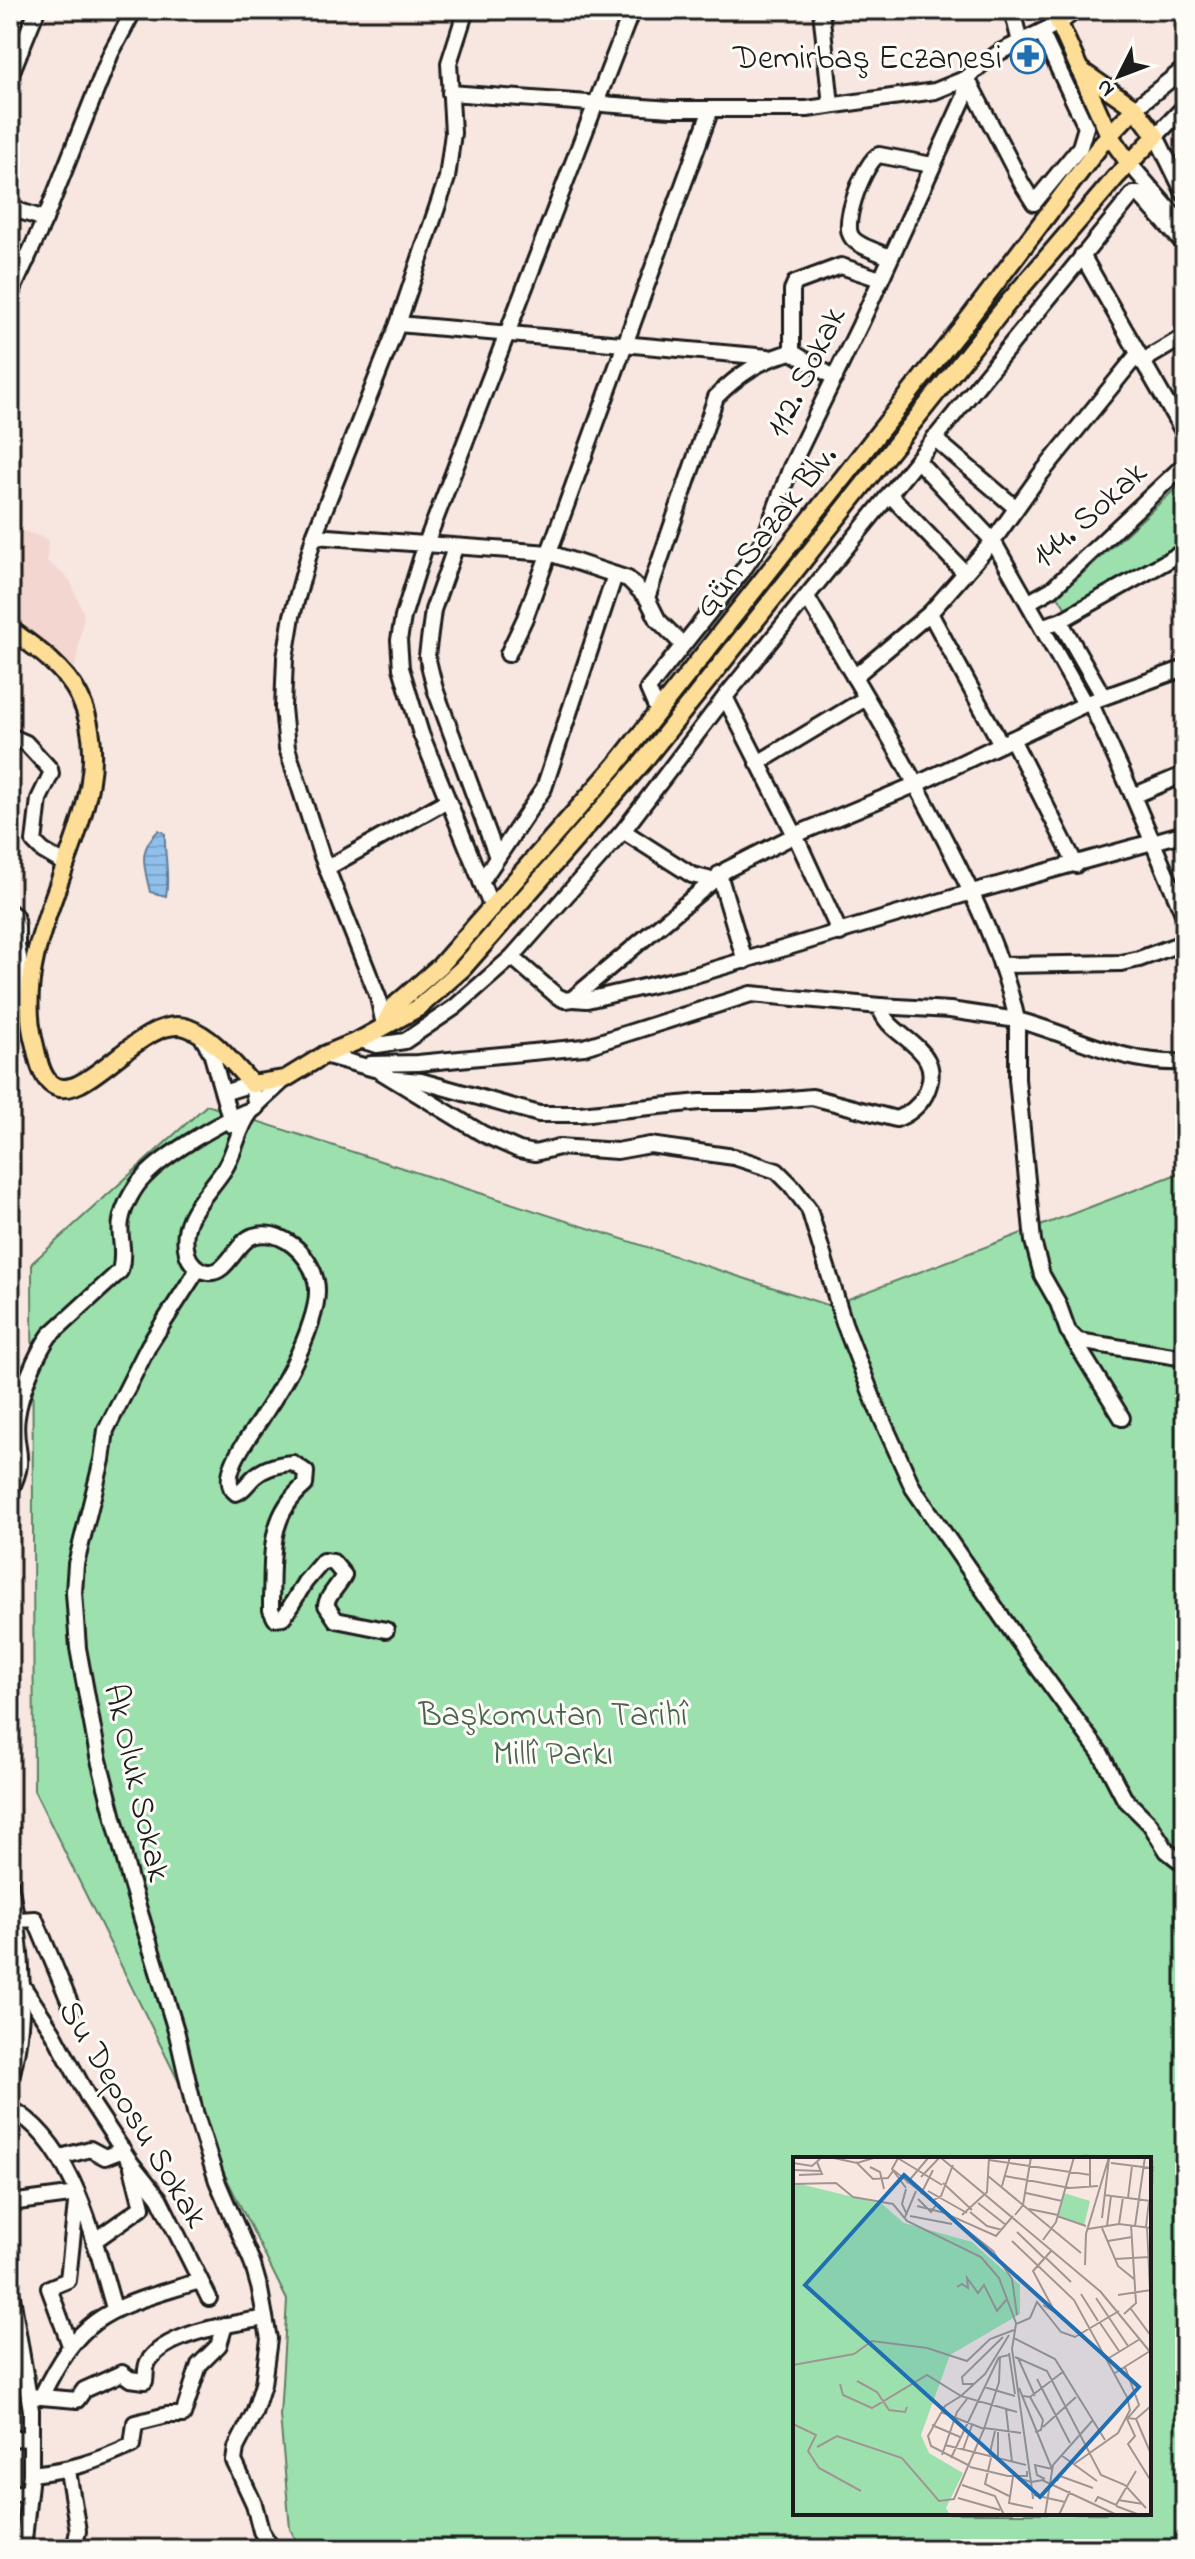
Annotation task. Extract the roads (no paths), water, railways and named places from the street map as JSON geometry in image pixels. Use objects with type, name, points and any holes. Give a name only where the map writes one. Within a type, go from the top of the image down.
[{"type":"main road","points":[[1056,17],[1109,135],[1129,163]]},
{"type":"main road","points":[[1079,69],[1135,108],[1156,136]]},
{"type":"main road","name":"Gün Sazak Blv.","points":[[384,1025],[394,1006],[440,966],[555,836],[658,712],[970,317],[1109,135],[1135,108]]},
{"type":"main road","name":"Gün Sazak Blv.","points":[[285,1079],[324,1055],[360,1040],[418,1008],[463,968],[643,762],[1008,303],[1156,136]]},
{"type":"main road","points":[[10,629],[45,655],[68,680],[79,694],[87,716],[91,779],[33,962],[29,992],[30,1023],[42,1072],[51,1084],[62,1089],[76,1086],[144,1036],[176,1025],[216,1044],[252,1084],[285,1079]]},
{"type":"street","points":[[10,76],[37,10]]},
{"type":"street","points":[[384,1025],[378,997],[327,868],[287,748],[283,708],[285,658],[292,616],[314,536],[398,324],[447,178],[453,133],[449,63],[466,10]]},
{"type":"street","points":[[492,908],[421,734],[401,668],[399,640],[425,546],[632,10]]},
{"type":"street","points":[[821,10],[831,105]]},
{"type":"street","points":[[1012,10],[1020,42]]},
{"type":"street","points":[[450,93],[594,105],[807,109],[935,91],[967,78],[981,65],[1041,32],[1056,17],[1077,10]]},
{"type":"street","points":[[10,296],[45,219],[126,14]]},
{"type":"street","points":[[967,78],[1034,203],[1080,147],[1086,127],[1041,32]]},
{"type":"street","name":"Gün Sazak Blv.","points":[[1135,108],[1185,68]]},
{"type":"street","name":"112. Sokak","points":[[658,712],[648,689],[764,539],[791,467],[964,98],[967,78]]},
{"type":"street","name":"Gün Sazak Blv.","points":[[1156,136],[1185,106]]},
{"type":"street","points":[[508,654],[525,618],[711,109]]},
{"type":"street","points":[[1156,136],[1185,195]]},
{"type":"street","points":[[890,257],[854,240],[849,231],[853,204],[867,166],[879,155],[932,165]]},
{"type":"street","points":[[1129,163],[1185,228]]},
{"type":"street","points":[[360,1040],[377,1045],[394,1045],[405,1041],[455,1007],[512,957],[623,831],[725,697],[1133,194],[1147,200],[1185,245]]},
{"type":"street","points":[[10,208],[45,219]]},
{"type":"street","points":[[10,255],[27,260]]},
{"type":"street","points":[[1082,255],[1185,435]]},
{"type":"street","points":[[792,352],[792,290],[795,283],[841,266],[880,279]]},
{"type":"street","points":[[398,324],[768,357],[792,352],[835,378]]},
{"type":"street","points":[[854,677],[930,613],[993,541],[1016,508],[1139,358],[1185,336]]},
{"type":"street","points":[[647,598],[716,397],[768,357]]},
{"type":"street","points":[[934,438],[1016,508]]},
{"type":"street","points":[[917,460],[993,541],[1043,626],[1093,701]]},
{"type":"street","name":"144. Sokak","points":[[1029,602],[1052,589],[1185,464]]},
{"type":"street","points":[[889,494],[965,573]]},
{"type":"street","points":[[314,536],[549,553],[628,579],[647,598],[658,620],[682,644]]},
{"type":"street","points":[[455,548],[433,610],[427,656],[435,689],[497,857]]},
{"type":"street","points":[[1043,626],[1060,621],[1185,551]]},
{"type":"street","points":[[481,882],[544,788],[615,575]]},
{"type":"street","points":[[807,597],[917,784],[972,892],[1001,965],[1017,1020],[1017,1079],[1033,1241],[1042,1275],[1072,1337],[1122,1418]]},
{"type":"street","points":[[930,613],[1076,865]]},
{"type":"street","points":[[1060,621],[1185,918]]},
{"type":"street","points":[[572,999],[716,877],[795,835],[917,784],[1093,701],[1185,668]]},
{"type":"street","points":[[725,697],[795,835],[840,933]]},
{"type":"street","points":[[758,763],[866,698]]},
{"type":"street","points":[[10,736],[26,743],[50,769],[51,774],[39,799],[34,842],[65,864]]},
{"type":"street","points":[[1133,796],[1185,774]]},
{"type":"street","points":[[327,868],[446,801]]},
{"type":"street","points":[[623,831],[692,875],[716,877]]},
{"type":"street","points":[[512,957],[557,996],[565,1000],[587,1000],[745,961],[972,892],[1185,833]]},
{"type":"street","points":[[716,877],[745,961]]},
{"type":"street","points":[[10,912],[15,916],[17,926],[17,946],[30,1023]]},
{"type":"street","points":[[1001,965],[1121,963],[1185,942]]},
{"type":"street","points":[[361,1064],[418,1063],[584,1047],[751,994],[950,1010],[1017,1020],[1121,1055],[1166,1063],[1185,1062]]},
{"type":"street","points":[[396,1079],[421,1081],[539,1114],[580,1114],[700,1102],[779,1101],[812,1097],[896,1119],[905,1116],[924,1097],[929,1084],[929,1065],[925,1055],[885,1019],[880,1006]]},
{"type":"street","points":[[201,1035],[211,1052],[236,1147]]},
{"type":"street","points":[[324,1055],[361,1064],[396,1079],[483,1134],[519,1150],[535,1153],[559,1147],[617,1151],[650,1145],[734,1157],[777,1171],[809,1209],[844,1323],[876,1406],[913,1488],[1101,1754],[1124,1798],[1150,1824],[1167,1851],[1185,1865]]},
{"type":"street","points":[[285,1079],[249,1114],[225,1167],[186,1225],[188,1258],[198,1269],[210,1273],[217,1271],[239,1246],[252,1236],[263,1235],[279,1237],[299,1249],[311,1265],[316,1283],[316,1303],[310,1325],[284,1380],[234,1461],[229,1483],[236,1493],[244,1490],[261,1471],[277,1465],[293,1463],[306,1472],[305,1485],[290,1498],[276,1527],[271,1600],[275,1618],[283,1617],[323,1561],[333,1562],[344,1575],[339,1586],[327,1598],[326,1605],[336,1620],[386,1630]]},
{"type":"street","points":[[223,1093],[252,1084],[256,1108]]},
{"type":"street","points":[[10,1491],[20,1465],[17,1417],[41,1347],[50,1335],[120,1271],[124,1259],[120,1222],[132,1194],[144,1177],[230,1116],[256,1108]]},
{"type":"street","name":"Ak Oluk Sokak","points":[[198,1269],[149,1345],[106,1430],[102,1460],[76,1564],[74,1592],[78,1648],[98,1756],[126,1867],[177,2034],[195,2112],[217,2181],[252,2262],[265,2318],[269,2339],[263,2384],[254,2413],[239,2440],[234,2461],[254,2504],[261,2531],[272,2549]]},
{"type":"street","points":[[1072,1337],[1078,1341],[1185,1358]]},
{"type":"street","points":[[10,1883],[18,1920],[22,1985],[21,2026],[10,2081]]},
{"type":"street","points":[[18,1920],[35,1919],[72,2008]]},
{"type":"street","name":"Su Deposu Sokak","points":[[10,1958],[22,1985],[53,2032],[89,2099],[127,2157],[159,2198],[209,2298]]},
{"type":"street","points":[[10,2108],[21,2115],[61,2157],[94,2241],[114,2308]]},
{"type":"street","points":[[61,2157],[90,2149],[105,2157],[127,2157],[142,2207],[94,2241]]},
{"type":"street","points":[[10,2203],[77,2194]]},
{"type":"street","points":[[70,2345],[49,2288],[68,2280],[77,2194]]},
{"type":"street","points":[[10,2226],[10,2282],[16,2351],[35,2396],[23,2549]]},
{"type":"street","points":[[35,2396],[70,2345],[96,2320],[114,2308],[199,2281]]},
{"type":"street","points":[[35,2396],[77,2400],[84,2390],[122,2373],[130,2379],[145,2381],[146,2365],[155,2354],[179,2339],[225,2325],[265,2318]]},
{"type":"street","points":[[31,2474],[68,2471],[132,2445],[135,2423],[167,2415],[183,2415],[199,2365],[219,2345],[225,2325]]},
{"type":"street","points":[[10,2438],[31,2439]]},
{"type":"street","points":[[68,2471],[78,2531],[74,2549]]},
{"type":"street","points":[[10,2494],[29,2492]]},
{"type":"water","points":[[159,830],[165,834],[166,896],[150,892],[144,866],[147,844]]},
{"type":"place","name":"Demirbaş Eczanesi","points":[[1028,56]]},
{"type":"park label","name":"Başkomutan Tarihî Millî Parkı","points":[[553,1732]]}]
